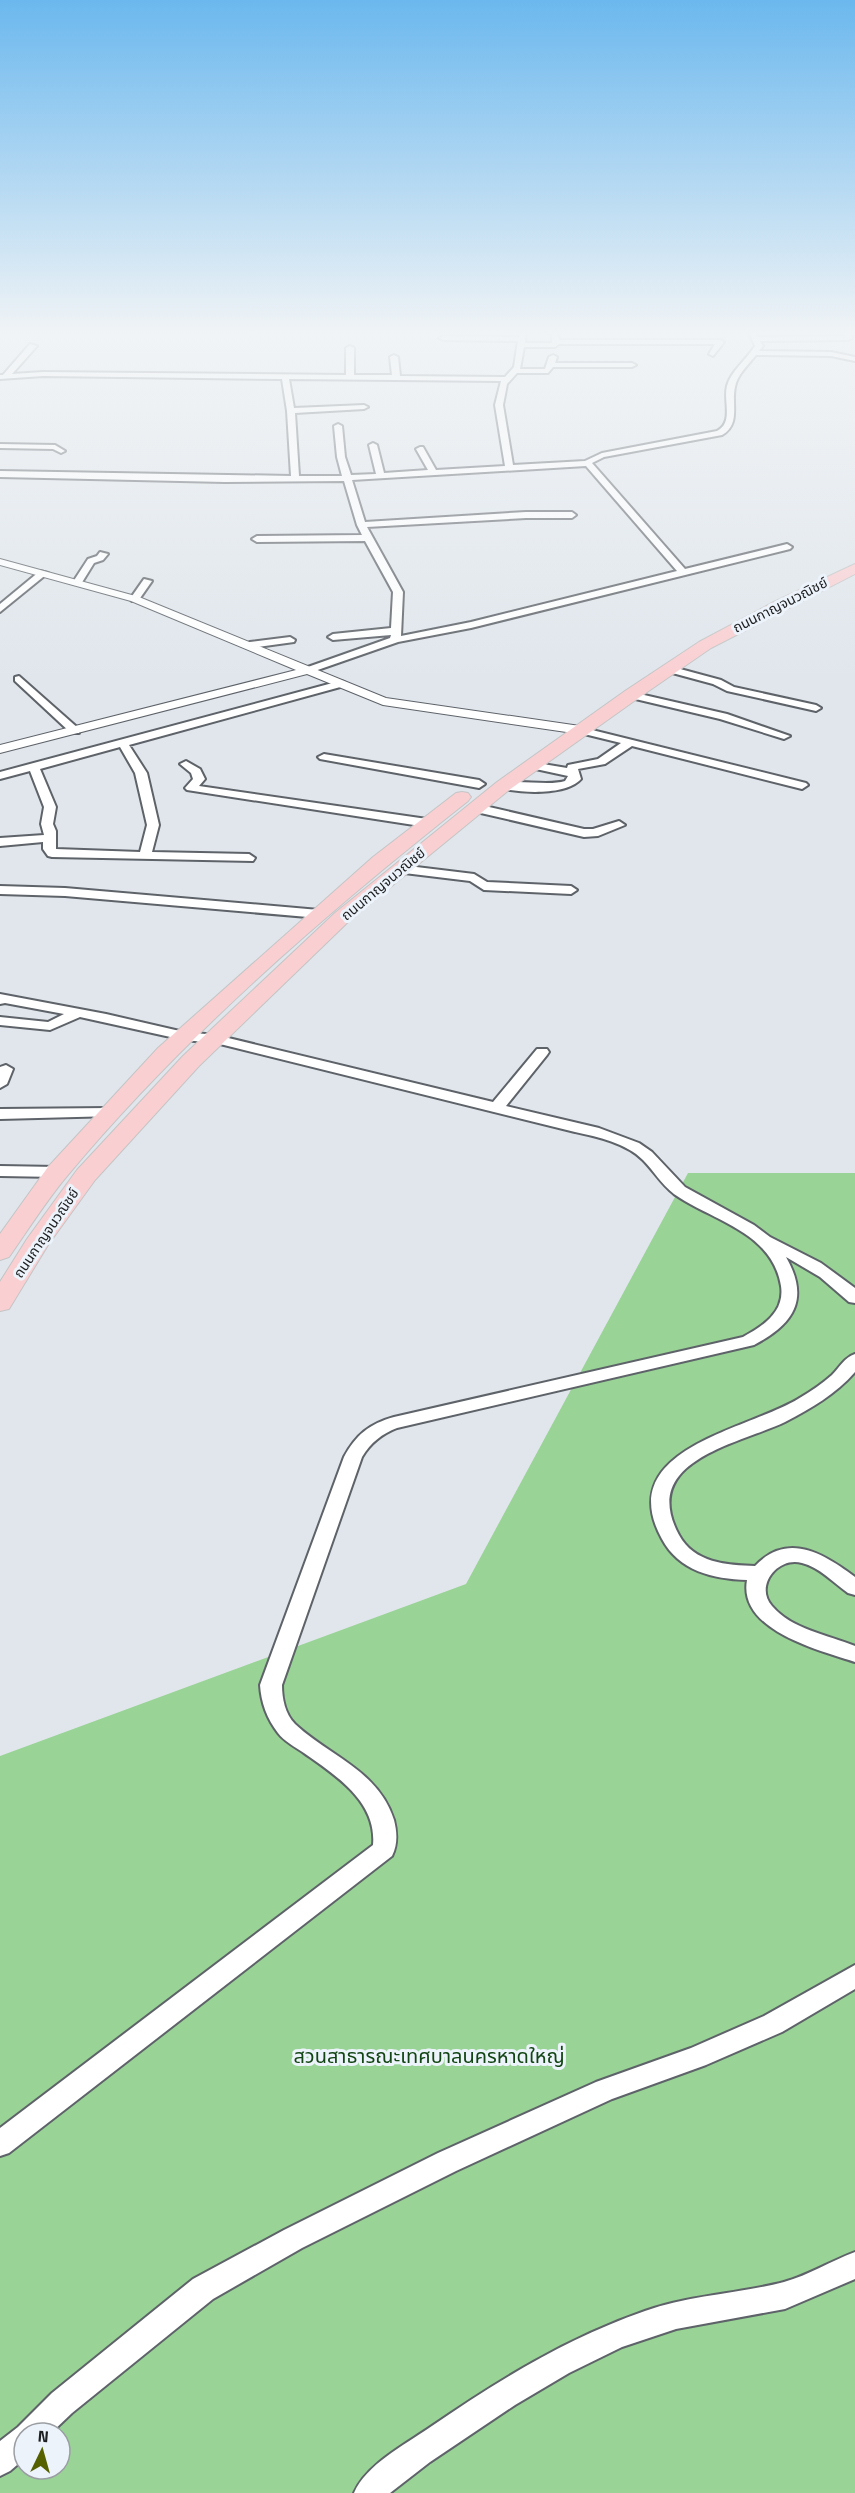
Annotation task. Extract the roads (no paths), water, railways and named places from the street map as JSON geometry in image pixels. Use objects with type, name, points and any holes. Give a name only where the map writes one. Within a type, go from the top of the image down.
[{"type":"main road","name":"ถนนกาญจนวณิชย์","points":[[0,1252],[57,1172],[184,1036],[319,914],[427,824],[479,784],[602,697],[691,639],[811,575],[855,556]]},
{"type":"main road","name":"ถนนกาญจนวณิชย์","points":[[0,1303],[36,1244],[86,1175],[191,1061],[216,1040],[342,917],[503,786],[631,694],[742,624],[855,568]]},
{"type":"street","points":[[57,448],[61,451]]},
{"type":"street","points":[[293,448],[295,479]]},
{"type":"street","points":[[340,448],[361,525],[398,592],[396,635]]},
{"type":"street","points":[[375,448],[381,477]]},
{"type":"street","points":[[506,448],[509,467]]},
{"type":"street","points":[[0,474],[295,479],[381,477],[588,463],[589,460],[602,455],[634,448]]},
{"type":"street","points":[[420,449],[434,473]]},
{"type":"street","points":[[588,463],[682,571]]},
{"type":"street","points":[[361,525],[572,514]]},
{"type":"street","points":[[257,539],[367,538]]},
{"type":"street","points":[[333,638],[396,635],[471,625],[682,571],[787,547]]},
{"type":"street","points":[[78,582],[91,561],[100,558],[102,554]]},
{"type":"street","points":[[2,564],[78,582],[135,599],[340,684],[396,704],[580,730],[802,785]]},
{"type":"street","points":[[0,609],[43,573]]},
{"type":"street","points":[[135,599],[147,580]]},
{"type":"street","points":[[0,749],[309,670],[396,635]]},
{"type":"street","points":[[250,645],[290,640]]},
{"type":"street","points":[[669,669],[717,682],[731,689],[816,708]]},
{"type":"street","points":[[19,679],[75,730]]},
{"type":"street","points":[[0,776],[340,684]]},
{"type":"street","points":[[631,694],[723,716],[784,736]]},
{"type":"street","points":[[123,742],[141,773],[153,825],[144,856]]},
{"type":"street","points":[[503,786],[563,786],[573,781],[571,769],[574,766],[601,762],[629,743]]},
{"type":"street","points":[[324,757],[479,784]]},
{"type":"street","points":[[186,764],[196,771],[199,780],[191,788],[427,824]]},
{"type":"street","points":[[531,765],[573,773]]},
{"type":"street","points":[[34,767],[50,807],[47,824],[50,831],[49,849],[54,854],[249,858]]},
{"type":"street","points":[[476,808],[584,833],[594,833],[619,825]]},
{"type":"street","points":[[0,842],[49,838]]},
{"type":"street","points":[[399,869],[474,878],[484,886],[571,890]]},
{"type":"street","points":[[0,890],[65,892],[319,914]]},
{"type":"street","points":[[0,1000],[2,998],[184,1036],[216,1040],[497,1107],[636,1147],[678,1189],[760,1238],[822,1270],[846,1288],[855,1298]]},
{"type":"street","points":[[0,1021],[50,1026],[78,1013]]},
{"type":"street","points":[[497,1107],[542,1052]]},
{"type":"street","points":[[0,1084],[6,1069]]},
{"type":"street","points":[[0,1114],[110,1113]]},
{"type":"street","points":[[0,1171],[57,1172]]},
{"type":"street","points":[[0,2144],[384,1849],[388,1836],[387,1825],[371,1795],[287,1729],[279,1718],[271,1696],[271,1685],[353,1457],[361,1442],[371,1433],[394,1423],[748,1341],[765,1333],[789,1306],[791,1291],[782,1265],[770,1245],[760,1238]]},
{"type":"street","points":[[760,1573],[731,1573],[703,1566],[679,1550],[668,1533],[663,1519],[661,1497],[669,1475],[687,1456],[768,1422],[812,1398],[834,1383],[855,1360]]},
{"type":"street","points":[[855,1588],[810,1557],[798,1554],[778,1556],[765,1566],[757,1579],[756,1596],[762,1609],[772,1618],[855,1654]]},
{"type":"street","points":[[43,2421],[203,2289],[283,2245],[447,2162],[605,2090],[696,2057],[773,2024],[855,1976]]},
{"type":"street","points":[[369,2493],[386,2477],[486,2406],[576,2355],[645,2325],[678,2315],[777,2298],[796,2292],[855,2265]]},
{"type":"street","points":[[0,2461],[12,2450]]},
{"type":"park label","name":"สวนสาธารณะเทศบาลนครหาดใหญ่","points":[[429,2056]]}]
